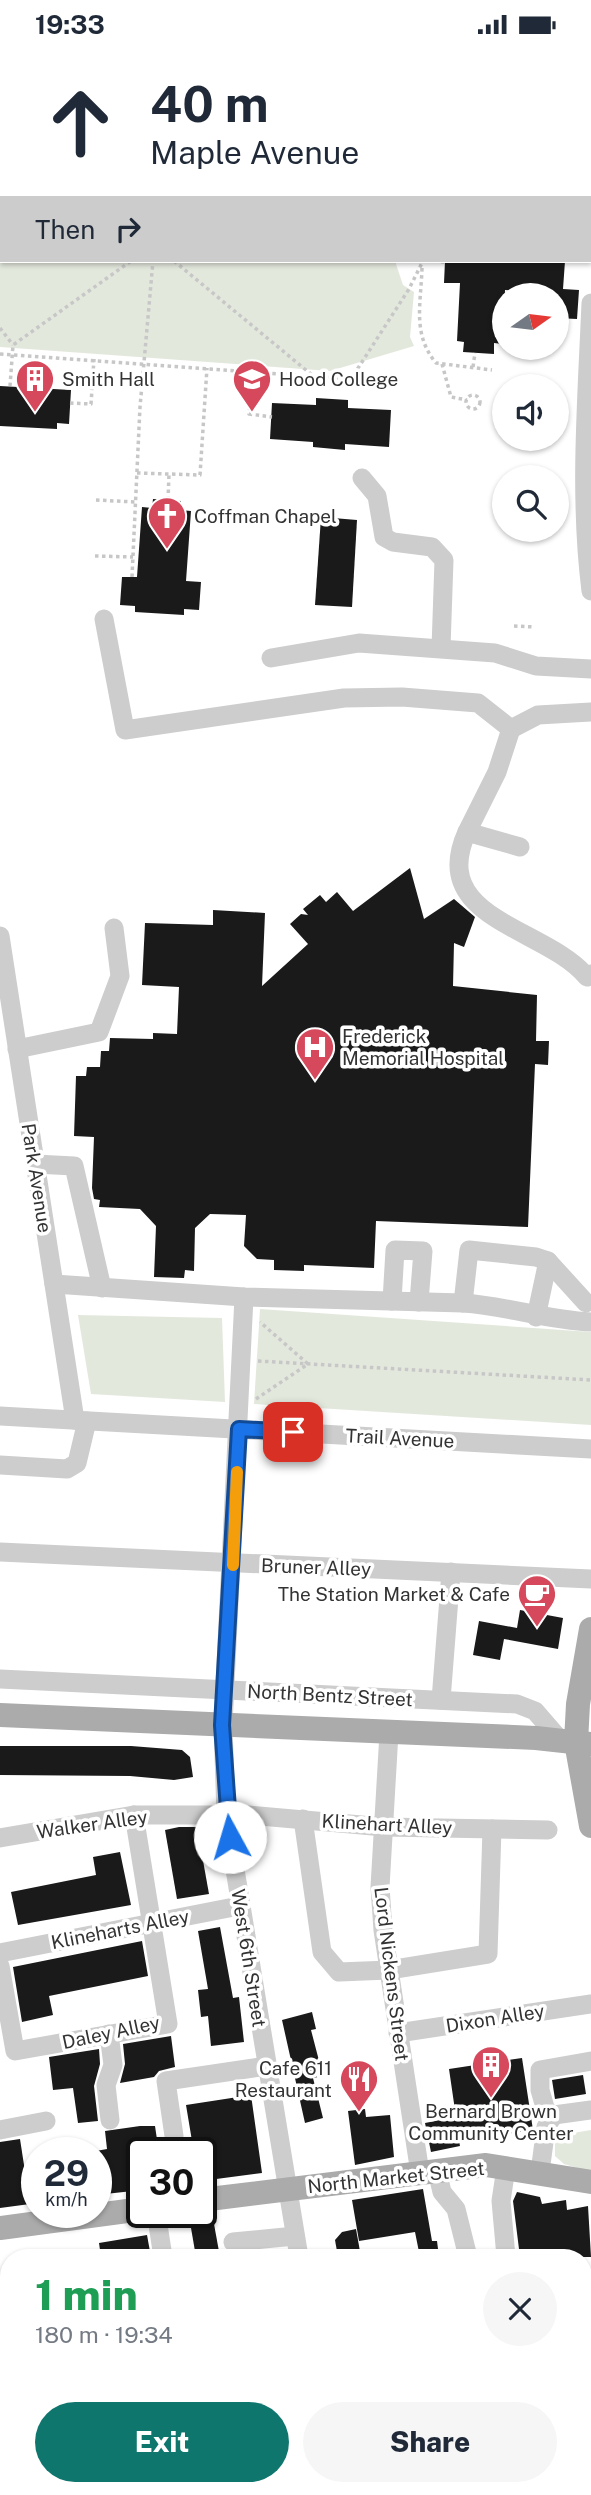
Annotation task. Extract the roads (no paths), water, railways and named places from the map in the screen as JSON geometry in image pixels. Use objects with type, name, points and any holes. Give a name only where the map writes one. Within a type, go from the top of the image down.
[{"type":"main road","points":[[591,1629],[578,1705],[576,1742],[591,1826]]},
{"type":"main road","name":"North Bentz Street","points":[[0,1715],[576,1742]]},
{"type":"main road","name":"North Market Street","points":[[217,2198],[486,2165],[591,2182]]},
{"type":"main road","points":[[0,2228],[126,2211]]},
{"type":"street","points":[[591,303],[584,462],[584,537],[591,591]]},
{"type":"street","points":[[362,478],[377,496],[384,537],[393,542],[432,547],[444,560],[441,648]]},
{"type":"street","points":[[104,619],[125,730],[302,702],[368,698],[478,703],[511,729]]},
{"type":"street","points":[[271,658],[359,643],[495,653],[536,666],[591,669]]},
{"type":"street","points":[[591,712],[538,715],[511,729],[498,772],[459,849],[458,868],[464,893],[485,912],[576,963],[587,977],[591,974]]},
{"type":"street","points":[[467,832],[520,847]]},
{"type":"street","points":[[17,1049],[99,1032],[120,976],[114,928]]},
{"type":"street","name":"Park Avenue","points":[[0,936],[54,1284],[81,1420]]},
{"type":"street","points":[[35,1164],[74,1166],[102,1287]]},
{"type":"street","points":[[392,1301],[395,1249],[423,1251],[419,1302]]},
{"type":"street","points":[[463,1303],[469,1250],[536,1257],[548,1261],[588,1308]]},
{"type":"street","points":[[536,1317],[548,1261]]},
{"type":"street","points":[[54,1284],[244,1297],[498,1305],[536,1317],[588,1308]]},
{"type":"street","name":"West 6th Street","points":[[244,1297],[233,1564],[222,1725],[226,1815],[297,2249]]},
{"type":"street","name":"Trail Avenue","points":[[0,1416],[591,1449]]},
{"type":"street","points":[[0,1465],[67,1469],[77,1463],[81,1420]]},
{"type":"street","name":"Bruner Alley","points":[[0,1552],[591,1579]]},
{"type":"street","points":[[441,1700],[451,1572]]},
{"type":"street","name":"North Bentz Street","points":[[0,1679],[525,1705],[576,1742]]},
{"type":"street","name":"Lord Nickens Street","points":[[389,1733],[380,1887],[398,2033],[428,2172],[456,2209],[466,2249]]},
{"type":"street","name":"Walker Alley","points":[[0,1839],[134,1815],[226,1815]]},
{"type":"street","name":"Daley Alley","points":[[0,1966],[15,2051],[168,2024],[134,1815]]},
{"type":"street","name":"Klinehart Alley","points":[[226,1815],[384,1827],[548,1830]]},
{"type":"street","points":[[303,1819],[322,1952],[339,1972],[389,1970],[488,1954],[492,1829]]},
{"type":"street","name":"Klineharts Alley","points":[[0,1953],[239,1906]]},
{"type":"street","name":"Dixon Alley","points":[[398,2033],[591,2004]]},
{"type":"street","points":[[109,2034],[113,2065],[106,2085],[110,2120]]},
{"type":"street","points":[[591,2061],[540,2070],[546,2111],[554,2115],[591,2110]]},
{"type":"street","points":[[174,2136],[166,2081],[267,2066]]},
{"type":"street","points":[[540,2172],[546,2127],[554,2115]]},
{"type":"street","points":[[0,2130],[46,2121]]},
{"type":"street","points":[[505,2249],[501,2201],[506,2168]]},
{"type":"street","points":[[158,2228],[162,2249]]},
{"type":"street","points":[[233,2242],[295,2236]]},
{"type":"place","name":"Smith Hall","points":[[35,413]]},
{"type":"place","name":"Hood College","points":[[252,413]]},
{"type":"place","name":"Coffman Chapel","points":[[167,550]]},
{"type":"place","name":"Frederick Memorial Hospital","points":[[315,1081]]},
{"type":"place","name":"The Station Market & Cafe","points":[[537,1628]]},
{"type":"place","name":"Bernard Brown Community Center","points":[[491,2099]]},
{"type":"place","name":"Cafe 611 Restaurant","points":[[359,2113]]}]
